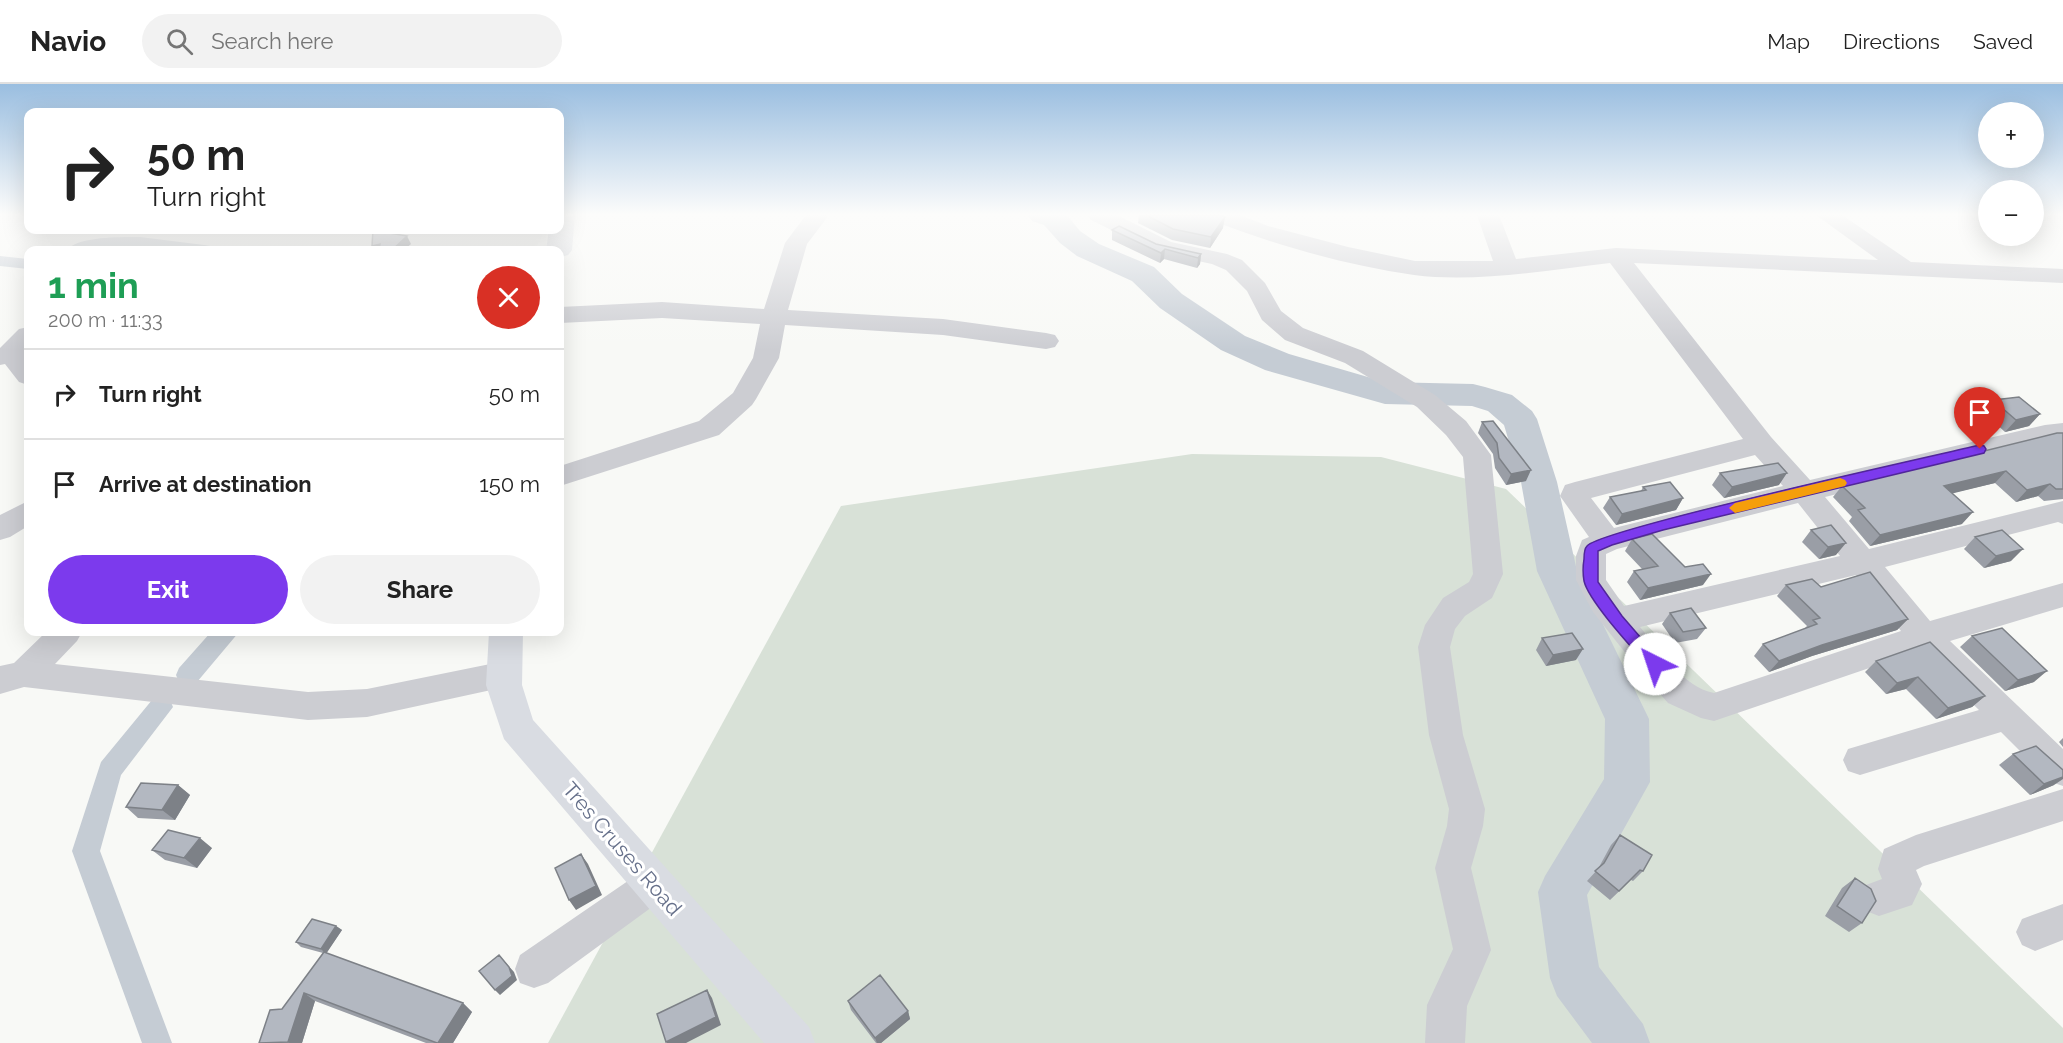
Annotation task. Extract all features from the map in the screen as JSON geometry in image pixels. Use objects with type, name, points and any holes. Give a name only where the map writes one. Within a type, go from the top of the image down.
[{"type":"main road","name":"Tres Cruses Road","points":[[506,636],[504,685],[517,728],[793,1043]]},
{"type":"street","points":[[564,475],[709,428],[743,399],[766,358],[774,316],[791,260]]},
{"type":"street","points":[[1221,260],[1234,265],[1257,288],[1271,315],[1294,334],[1354,357],[1426,400],[1456,428],[1477,455],[1488,574],[1481,590],[1454,608],[1441,625],[1434,647],[1446,735],[1467,809],[1465,826],[1453,868],[1472,950],[1447,1005],[1446,1043]]},
{"type":"street","points":[[1374,260],[1415,268],[1507,267],[1573,260]]},
{"type":"street","points":[[1504,260],[1507,267]]},
{"type":"street","points":[[1620,260],[1761,444],[1805,492],[1924,636],[2007,716],[2058,760]]},
{"type":"street","points":[[1722,260],[2063,276]]},
{"type":"street","points":[[1893,260],[1905,268]]},
{"type":"street","points":[[564,315],[662,310],[774,316],[943,327],[1046,341]]},
{"type":"street","points":[[24,338],[5,355],[24,372]]},
{"type":"street","points":[[2057,438],[1805,492],[1608,541],[1592,548],[1590,562],[1591,582],[1617,620],[1681,693],[1698,704],[1714,707],[1924,636],[2063,595]]},
{"type":"street","points":[[1608,541],[1578,505],[1574,496],[1575,492],[1761,444]]},
{"type":"street","points":[[1617,620],[1862,562],[2061,511],[2063,513]]},
{"type":"street","points":[[0,530],[24,515]]},
{"type":"street","points":[[12,677],[61,636]]},
{"type":"street","points":[[12,677],[308,706],[367,703],[505,674]]},
{"type":"street","points":[[1860,760],[2007,716]]},
{"type":"street","points":[[1879,898],[1899,891],[1903,884],[1896,869],[1897,861],[1916,852],[2063,805]]},
{"type":"street","points":[[534,969],[654,884]]},
{"type":"shaded area","points":[[1192,454],[1381,457],[1506,489],[2063,1028],[2063,1043],[548,1043],[841,506]]},
{"type":"building","points":[[2019,397],[2040,414],[2016,420],[1993,400]]},
{"type":"building","points":[[1493,421],[1531,470],[1511,474],[1499,458],[1497,443],[1482,422]]},
{"type":"building","points":[[2063,433],[2063,489],[2056,489],[2050,484],[2027,490],[2006,471],[1944,486],[1973,512],[1880,535],[1858,510],[1865,508],[1842,486]]},
{"type":"building","points":[[1778,463],[1787,473],[1732,487],[1720,473]]},
{"type":"building","points":[[1670,482],[1683,498],[1622,514],[1610,497],[1646,490],[1643,487]]},
{"type":"building","points":[[1831,525],[1846,543],[1828,547],[1811,530]]},
{"type":"building","points":[[2002,530],[2023,549],[1996,556],[1975,537]]},
{"type":"building","points":[[1652,534],[1685,567],[1703,564],[1711,574],[1648,588],[1634,571],[1658,566],[1632,539]]},
{"type":"building","points":[[1870,572],[1908,619],[1822,645],[1779,661],[1763,644],[1817,624],[1813,620],[1820,618],[1786,585],[1812,579],[1821,587]]},
{"type":"building","points":[[1691,608],[1706,628],[1683,632],[1670,613]]},
{"type":"building","points":[[2002,628],[2047,671],[2018,680],[1972,636]]},
{"type":"building","points":[[1572,633],[1583,649],[1553,655],[1542,638]]},
{"type":"building","points":[[1930,642],[1985,696],[1948,708],[1918,677],[1897,683],[1876,661]]},
{"type":"building","points":[[2036,746],[2063,770],[2063,777],[2044,784],[2013,754]]},
{"type":"building","points":[[141,783],[178,785],[162,810],[126,807]]},
{"type":"building","points":[[168,830],[200,838],[184,858],[152,850]]},
{"type":"building","points":[[1620,835],[1652,855],[1643,871],[1640,870],[1619,891],[1595,871],[1604,863]]},
{"type":"building","points":[[581,854],[596,886],[569,900],[555,868]]},
{"type":"building","points":[[1855,878],[1871,889],[1876,901],[1862,923],[1837,906]]},
{"type":"building","points":[[312,919],[336,926],[321,949],[296,942]]},
{"type":"building","points":[[324,952],[463,1003],[437,1043],[304,993],[288,1042],[259,1043],[270,1010],[282,1009]]},
{"type":"building","points":[[499,955],[509,967],[512,976],[495,990],[479,971]]},
{"type":"building","points":[[880,975],[908,1011],[875,1038],[848,1001]]},
{"type":"building","points":[[707,990],[716,1017],[666,1042],[657,1014]]},
{"type":"waterway","points":[[1110,260],[1143,274],[1171,301],[1233,343],[1277,362],[1385,393],[1473,395],[1500,403],[1520,419],[1539,482],[1557,571],[1627,719],[1627,782],[1562,892],[1575,978],[1624,1043]]},
{"type":"waterway","points":[[0,261],[24,264]]},
{"type":"waterway","points":[[188,675],[222,636]]},
{"type":"waterway","points":[[157,1043],[86,851],[110,770],[161,707]]},
{"type":"slow traffic","points":[[1735,508],[1840,483]]},
{"type":"route","points":[[1655,664],[1617,620],[1591,582],[1592,548],[1663,525],[1980,449]]}]
